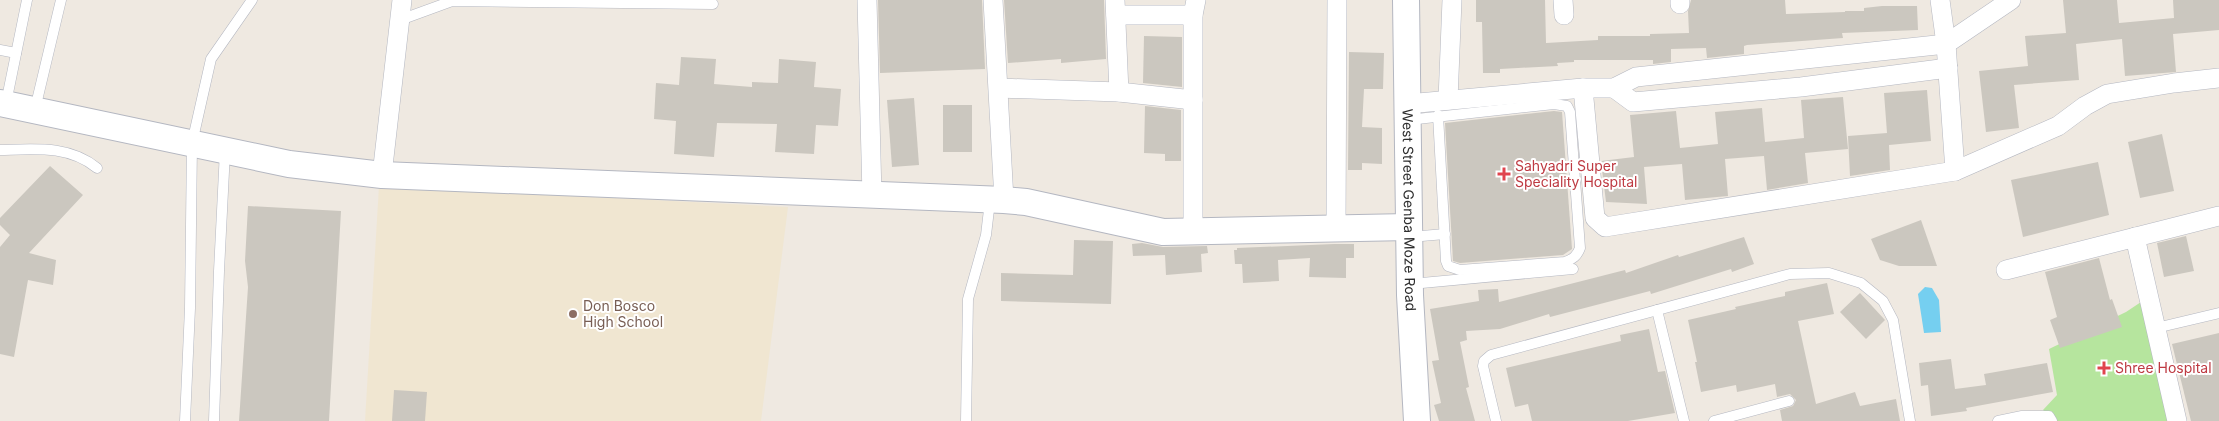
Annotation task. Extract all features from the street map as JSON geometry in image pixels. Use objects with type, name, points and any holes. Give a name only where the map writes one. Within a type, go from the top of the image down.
[{"type":"street","points":[[382,175],[402,0]]},
{"type":"street","points":[[867,0],[872,196]]},
{"type":"street","points":[[993,0],[999,88],[997,200]]},
{"type":"street","points":[[1336,229],[1337,0]]},
{"type":"street","name":"West Street Genba Moze Road","points":[[1406,0],[1426,111],[1417,233],[1410,284],[1417,421]]},
{"type":"street","points":[[1452,0],[1426,111],[1583,88],[1614,88],[1636,78],[1946,44],[2011,0]]},
{"type":"street","points":[[1940,0],[1946,44],[1955,171]]},
{"type":"street","points":[[1119,92],[1116,8],[1194,8],[1192,100],[1193,233]]},
{"type":"street","points":[[1614,88],[1633,102],[1802,87],[1948,68]]},
{"type":"street","points":[[1583,88],[1595,218],[1605,227],[1692,215],[1955,171],[2058,126],[2084,106],[2107,94],[2219,78]]},
{"type":"street","points":[[999,88],[1119,92],[1192,100]]},
{"type":"street","points":[[1,103],[289,164],[382,175],[1026,202],[1163,232],[1193,233],[1336,229],[1417,233]]},
{"type":"street","points":[[2006,270],[2219,216]]},
{"type":"street","points":[[2135,237],[2177,421]]},
{"type":"lane","points":[[1,103],[16,54],[27,0]]},
{"type":"lane","points":[[35,109],[61,0]]},
{"type":"lane","points":[[185,421],[190,298],[192,143],[211,60],[252,0]]},
{"type":"lane","points":[[400,20],[452,1],[713,4]]},
{"type":"lane","points":[[0,50],[16,54]]},
{"type":"lane","points":[[1554,104],[1567,106],[1570,112],[1580,248],[1578,254],[1572,260],[1565,262],[1460,270],[1448,266],[1446,261],[1445,234],[1426,111],[1554,104]]},
{"type":"lane","points":[[0,150],[66,150],[88,160],[98,168]]},
{"type":"lane","points":[[214,421],[225,150]]},
{"type":"lane","points":[[966,421],[968,299],[997,200]]},
{"type":"lane","points":[[1417,233],[1445,234]]},
{"type":"lane","points":[[1410,284],[1573,269]]},
{"type":"lane","points":[[1496,421],[1483,366],[1487,358],[1790,274],[1829,273],[1861,283],[1883,301],[1893,320],[1910,421]]},
{"type":"lane","points":[[1657,310],[1684,421]]},
{"type":"lane","points":[[2156,328],[2219,313]]},
{"type":"lane","points":[[1714,421],[1789,401]]},
{"type":"lane","points":[[1998,421],[2022,416],[2049,416],[2052,421]]},
{"type":"shaded area","name":"Don Bosco High School","points":[[379,186],[788,207],[761,421],[365,421]]},
{"type":"green space","points":[[2144,300],[2170,421],[2054,421],[2043,410],[2057,395],[2049,349],[2126,312]]},
{"type":"water","points":[[1925,287],[1932,288],[1939,300],[1941,332],[1924,333],[1918,294]]},
{"type":"building","points":[[878,0],[982,0],[985,69],[880,73]]},
{"type":"building","points":[[1004,0],[1104,0],[1106,59],[1061,63],[1061,59],[1008,63]]},
{"type":"building","points":[[1476,0],[1545,0],[1546,43],[1598,40],[1598,36],[1650,36],[1650,34],[1689,33],[1688,11],[1691,0],[1785,0],[1786,14],[1864,11],[1864,8],[1882,6],[1917,6],[1918,30],[1842,33],[1843,38],[1747,45],[1744,46],[1744,54],[1707,58],[1706,48],[1671,49],[1671,62],[1653,64],[1653,60],[1574,60],[1574,62],[1557,63],[1558,66],[1500,69],[1500,73],[1483,73],[1482,22],[1476,22]]},
{"type":"building","points":[[2063,0],[2117,0],[2119,23],[2174,18],[2173,0],[2219,0],[2219,30],[2173,34],[2176,72],[2125,76],[2122,39],[2076,44],[2079,80],[2014,85],[2019,128],[1986,132],[1979,71],[2028,66],[2025,36],[2066,33]]},
{"type":"building","points":[[1144,36],[1182,37],[1182,87],[1143,83]]},
{"type":"building","points":[[1349,52],[1384,53],[1383,89],[1364,89],[1362,127],[1382,128],[1382,164],[1362,163],[1362,170],[1348,170]]},
{"type":"building","points":[[681,57],[716,59],[714,84],[752,87],[752,82],[778,83],[779,59],[816,62],[814,87],[841,89],[838,126],[816,125],[814,154],[775,152],[777,124],[717,123],[714,157],[674,154],[676,121],[654,119],[656,83],[679,85]]},
{"type":"building","points":[[1927,90],[1931,141],[1889,145],[1890,170],[1850,176],[1848,136],[1887,133],[1884,93]]},
{"type":"building","points":[[1843,97],[1848,149],[1805,153],[1808,183],[1767,190],[1764,156],[1725,159],[1728,196],[1685,200],[1682,164],[1644,167],[1647,204],[1606,202],[1601,161],[1634,157],[1630,115],[1676,111],[1680,148],[1718,144],[1715,112],[1762,108],[1765,142],[1804,138],[1801,100]]},
{"type":"building","points":[[914,98],[919,165],[892,167],[887,100]]},
{"type":"building","points":[[943,105],[972,105],[972,152],[943,152]]},
{"type":"building","points":[[1145,106],[1181,110],[1181,161],[1165,161],[1165,154],[1144,153]]},
{"type":"building","points":[[1554,111],[1562,112],[1572,249],[1563,255],[1460,263],[1453,261],[1445,123]]},
{"type":"building","points":[[2162,134],[2174,191],[2140,198],[2128,142]]},
{"type":"building","points":[[2098,162],[2109,215],[2023,237],[2011,180]]},
{"type":"building","points":[[50,166],[83,195],[29,253],[56,260],[53,285],[28,280],[14,357],[0,354],[0,247],[10,235],[0,225],[0,218]]},
{"type":"building","points":[[248,206],[341,211],[329,421],[239,421],[248,287],[245,261]]},
{"type":"building","points":[[1921,220],[1937,266],[1899,266],[1880,260],[1871,239]]},
{"type":"building","points":[[2186,236],[2194,271],[2164,277],[2157,243]]},
{"type":"building","points":[[1744,237],[1754,264],[1732,272],[1731,269],[1651,294],[1650,291],[1550,317],[1549,314],[1500,329],[1466,331],[1467,340],[1460,342],[1469,387],[1466,388],[1475,421],[1439,421],[1434,405],[1441,403],[1432,361],[1439,360],[1430,309],[1479,301],[1478,290],[1498,289],[1499,302],[1625,270],[1626,273],[1678,255],[1679,257]]},
{"type":"building","points":[[1074,240],[1113,241],[1111,304],[1001,301],[1001,273],[1073,275]]},
{"type":"building","points":[[1142,243],[1163,247],[1207,246],[1208,253],[1201,254],[1202,272],[1166,275],[1165,255],[1133,256],[1132,244]]},
{"type":"building","points":[[1354,244],[1354,258],[1346,258],[1346,278],[1309,277],[1310,258],[1278,260],[1279,281],[1243,283],[1242,264],[1235,264],[1234,250],[1237,250],[1237,248]]},
{"type":"building","points":[[2099,258],[2110,300],[2112,299],[2122,327],[2060,348],[2050,320],[2057,317],[2045,272]]},
{"type":"building","points":[[1827,283],[1834,314],[1798,321],[1816,404],[1855,392],[1860,406],[1896,399],[1900,421],[1782,421],[1780,410],[1793,406],[1796,400],[1790,394],[1777,397],[1775,384],[1737,392],[1736,385],[1701,392],[1688,320],[1785,296],[1785,292]]},
{"type":"building","points":[[1860,293],[1885,320],[1866,339],[1840,312]]},
{"type":"building","points":[[1649,329],[1658,372],[1665,371],[1675,413],[1628,421],[1532,421],[1528,404],[1515,407],[1506,368],[1621,341],[1620,335]]},
{"type":"building","points":[[2219,333],[2219,421],[2191,421],[2172,344]]},
{"type":"building","points":[[1951,359],[1955,389],[1986,385],[1984,374],[2047,363],[2053,392],[1966,408],[1967,411],[1931,416],[1928,385],[1921,386],[1919,363]]},
{"type":"building","points":[[394,390],[427,392],[425,421],[392,421]]},
{"type":"place","name":"Sahyadri Super Speciality Hospital","points":[[1504,174]]},
{"type":"place","name":"Don Bosco High School","points":[[573,314]]},
{"type":"place","name":"Shree Hospital","points":[[2104,368]]}]
